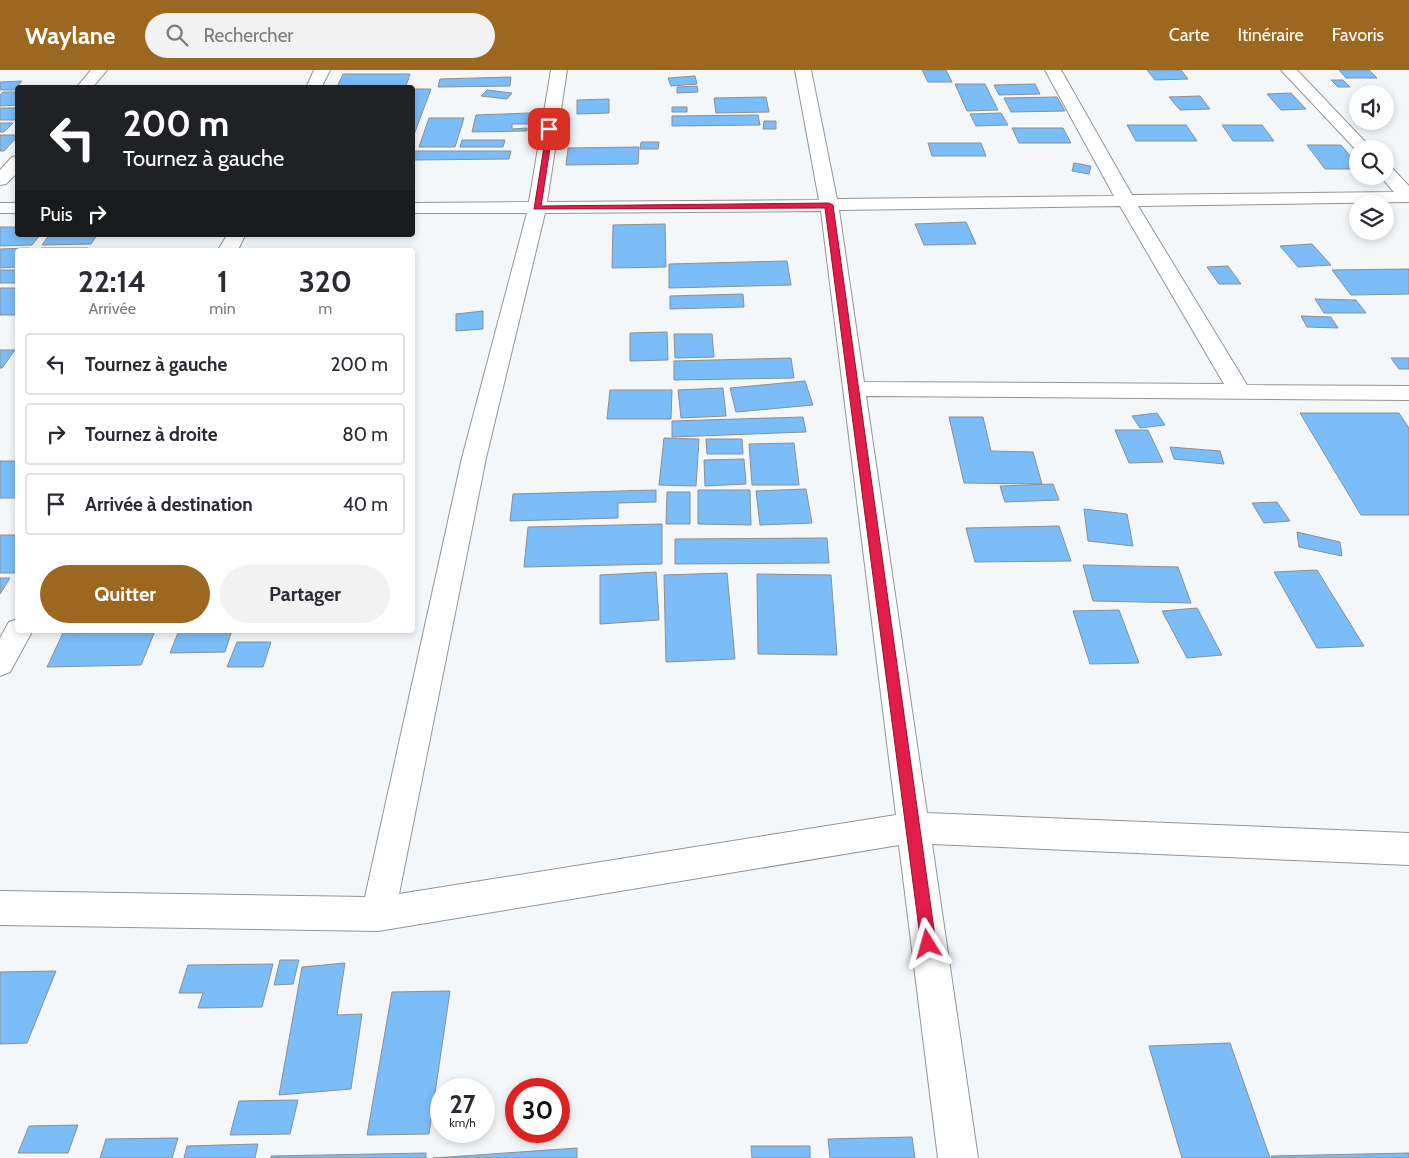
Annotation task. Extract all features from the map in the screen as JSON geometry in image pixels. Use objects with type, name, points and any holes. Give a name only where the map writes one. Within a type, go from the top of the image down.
[{"type":"street","points":[[86,85],[99,70]]},
{"type":"street","points":[[314,85],[322,70]]},
{"type":"street","points":[[378,914],[474,458],[537,208],[559,70]]},
{"type":"street","points":[[803,70],[829,205],[958,1158]]},
{"type":"street","points":[[1053,70],[1126,201],[1240,392]]},
{"type":"street","points":[[1289,70],[1355,140]]},
{"type":"street","points":[[0,180],[15,164]]},
{"type":"street","points":[[1394,181],[1409,197]]},
{"type":"street","points":[[415,208],[829,205],[1409,197]]},
{"type":"street","points":[[0,208],[15,208]]},
{"type":"street","points":[[854,389],[1409,393]]},
{"type":"street","points":[[0,664],[17,633]]},
{"type":"street","points":[[0,908],[378,914],[912,828],[1409,849]]},
{"type":"building","points":[[922,70],[946,70],[952,82],[928,82]]},
{"type":"building","points":[[1147,70],[1181,70],[1188,79],[1155,80]]},
{"type":"building","points":[[1339,70],[1369,70],[1377,78],[1346,78]]},
{"type":"building","points":[[343,74],[410,74],[406,85],[338,85]]},
{"type":"building","points":[[695,76],[697,84],[671,86],[668,78]]},
{"type":"building","points":[[511,77],[510,86],[438,87],[440,79]]},
{"type":"building","points":[[1331,80],[1343,80],[1349,86],[1349,87],[1338,87]]},
{"type":"building","points":[[22,81],[18,85],[15,85],[14,90],[0,90],[0,82]]},
{"type":"building","points":[[955,84],[985,84],[998,110],[967,111]]},
{"type":"building","points":[[1035,84],[1040,94],[999,95],[994,85]]},
{"type":"building","points":[[697,86],[698,92],[677,93],[677,87]]},
{"type":"building","points":[[415,89],[431,89],[415,132]]},
{"type":"building","points":[[487,90],[512,93],[507,99],[481,96]]},
{"type":"building","points":[[3,92],[15,92],[15,105],[0,106],[0,95]]},
{"type":"building","points":[[1291,93],[1306,109],[1281,110],[1267,94]]},
{"type":"building","points":[[1200,96],[1210,109],[1180,110],[1169,97]]},
{"type":"building","points":[[766,97],[769,112],[716,113],[714,98]]},
{"type":"building","points":[[1057,97],[1065,111],[1011,112],[1004,98]]},
{"type":"building","points":[[609,99],[609,113],[577,114],[577,100]]},
{"type":"building","points":[[672,107],[687,107],[687,112],[672,112]]},
{"type":"building","points":[[0,108],[15,108],[15,120],[0,120]]},
{"type":"building","points":[[530,113],[529,124],[512,124],[512,129],[527,128],[527,131],[472,132],[476,115]]},
{"type":"building","points":[[1001,113],[1008,125],[976,126],[970,114]]},
{"type":"building","points":[[758,115],[760,125],[672,126],[672,116]]},
{"type":"building","points":[[429,118],[464,118],[455,147],[419,147]]},
{"type":"building","points":[[764,121],[776,121],[776,129],[763,129]]},
{"type":"building","points":[[0,123],[13,123],[4,132],[0,132]]},
{"type":"building","points":[[1127,125],[1186,125],[1197,141],[1136,141]]},
{"type":"building","points":[[1222,125],[1262,125],[1274,141],[1233,141]]},
{"type":"building","points":[[1012,128],[1063,128],[1071,143],[1019,143]]},
{"type":"building","points":[[0,135],[15,135],[15,139],[4,151],[0,151]]},
{"type":"building","points":[[462,140],[505,140],[503,147],[460,147]]},
{"type":"building","points":[[641,142],[659,142],[658,149],[640,149]]},
{"type":"building","points":[[928,143],[981,143],[986,156],[932,156]]},
{"type":"building","points":[[1307,145],[1341,145],[1349,154],[1349,169],[1325,169]]},
{"type":"building","points":[[639,147],[638,164],[566,165],[568,148]]},
{"type":"building","points":[[415,151],[511,151],[509,159],[415,160]]},
{"type":"building","points":[[1074,163],[1091,166],[1089,174],[1072,171]]},
{"type":"building","points":[[966,222],[976,244],[924,245],[915,224]]},
{"type":"building","points":[[665,224],[666,267],[612,268],[613,225]]},
{"type":"building","points":[[0,227],[15,227],[15,237],[38,237],[32,245],[0,246]]},
{"type":"building","points":[[48,237],[96,237],[91,244],[42,245]]},
{"type":"building","points":[[1312,244],[1331,265],[1298,267],[1280,246]]},
{"type":"building","points":[[15,248],[15,267],[0,268],[0,249]]},
{"type":"building","points":[[787,261],[791,285],[669,288],[669,264]]},
{"type":"building","points":[[1228,266],[1241,284],[1219,284],[1207,267]]},
{"type":"building","points":[[1409,269],[1409,294],[1351,295],[1332,270]]},
{"type":"building","points":[[0,270],[15,270],[15,283],[0,283]]},
{"type":"building","points":[[0,288],[15,288],[15,315],[0,315]]},
{"type":"building","points":[[743,294],[744,307],[670,309],[670,296]]},
{"type":"building","points":[[1315,299],[1356,300],[1366,313],[1324,313]]},
{"type":"building","points":[[483,311],[483,329],[456,331],[456,314]]},
{"type":"building","points":[[1301,316],[1331,317],[1338,328],[1307,327]]},
{"type":"building","points":[[667,332],[668,360],[630,361],[630,333]]},
{"type":"building","points":[[674,334],[712,334],[714,357],[675,358]]},
{"type":"building","points":[[0,350],[15,350],[2,368],[0,368]]},
{"type":"building","points":[[791,358],[794,378],[674,380],[674,361]]},
{"type":"building","points":[[1391,358],[1409,358],[1409,369],[1399,369]]},
{"type":"building","points":[[805,381],[813,405],[736,412],[730,388]]},
{"type":"building","points":[[723,388],[726,416],[681,418],[678,390]]},
{"type":"building","points":[[610,390],[672,390],[671,419],[607,419]]},
{"type":"building","points":[[1157,413],[1165,425],[1140,428],[1132,416]]},
{"type":"building","points":[[1300,413],[1399,413],[1409,428],[1409,515],[1361,515]]},
{"type":"building","points":[[803,417],[806,432],[672,437],[672,421]]},
{"type":"building","points":[[949,417],[983,417],[991,451],[1033,452],[1042,484],[964,483]]},
{"type":"building","points":[[1115,430],[1148,430],[1163,462],[1129,463]]},
{"type":"building","points":[[664,438],[699,439],[696,486],[659,485]]},
{"type":"building","points":[[706,439],[742,439],[743,454],[707,454]]},
{"type":"building","points":[[794,443],[799,485],[752,485],[749,444]]},
{"type":"building","points":[[1170,447],[1220,451],[1224,464],[1174,459]]},
{"type":"building","points":[[744,459],[746,484],[705,486],[704,460]]},
{"type":"building","points":[[0,461],[15,461],[15,498],[0,498]]},
{"type":"building","points":[[1053,484],[1059,500],[1005,502],[1000,486]]},
{"type":"building","points":[[806,489],[812,523],[760,525],[756,491]]},
{"type":"building","points":[[656,490],[656,502],[618,503],[618,518],[510,521],[513,494]]},
{"type":"building","points":[[698,490],[750,490],[751,525],[698,524]]},
{"type":"building","points":[[667,492],[690,492],[690,524],[666,524]]},
{"type":"building","points":[[1277,502],[1290,521],[1264,523],[1252,503]]},
{"type":"building","points":[[1084,509],[1127,514],[1133,546],[1088,541]]},
{"type":"building","points":[[662,524],[662,564],[524,567],[528,527]]},
{"type":"building","points":[[1059,526],[1071,561],[975,562],[966,528]]},
{"type":"building","points":[[1297,532],[1340,542],[1342,556],[1299,547]]},
{"type":"building","points":[[0,535],[15,535],[15,573],[0,573]]},
{"type":"building","points":[[827,538],[829,563],[675,564],[675,539]]},
{"type":"building","points":[[1083,565],[1178,567],[1191,603],[1093,601]]},
{"type":"building","points":[[1317,570],[1364,646],[1317,648],[1274,572]]},
{"type":"building","points":[[656,572],[659,620],[600,624],[600,575]]},
{"type":"building","points":[[727,573],[735,659],[666,662],[664,575]]},
{"type":"building","points":[[757,574],[831,575],[837,655],[758,654]]},
{"type":"building","points":[[0,578],[10,578],[0,594]]},
{"type":"building","points":[[1197,608],[1222,655],[1187,658],[1162,611]]},
{"type":"building","points":[[1119,610],[1139,663],[1090,664],[1073,611]]},
{"type":"building","points":[[63,633],[154,633],[141,665],[47,667]]},
{"type":"building","points":[[178,633],[231,633],[225,652],[170,653]]},
{"type":"building","points":[[237,642],[271,642],[263,667],[227,667]]},
{"type":"building","points":[[280,960],[299,960],[293,984],[274,985]]},
{"type":"building","points":[[345,963],[337,1015],[362,1014],[351,1089],[279,1095],[302,967]]},
{"type":"building","points":[[273,964],[262,1007],[198,1008],[203,993],[179,993],[188,965]]},
{"type":"building","points":[[56,971],[27,1043],[0,1044],[0,972]]},
{"type":"building","points":[[450,991],[437,1078],[430,1078],[429,1134],[367,1135],[392,992]]},
{"type":"building","points":[[1230,1043],[1270,1158],[1182,1158],[1149,1046]]},
{"type":"building","points":[[298,1100],[290,1134],[230,1135],[239,1101]]},
{"type":"building","points":[[78,1125],[68,1153],[18,1153],[29,1126]]},
{"type":"building","points":[[912,1137],[915,1158],[830,1158],[828,1139]]},
{"type":"building","points":[[178,1138],[172,1158],[100,1158],[106,1139]]},
{"type":"building","points":[[258,1144],[255,1158],[184,1158],[187,1146]]},
{"type":"building","points":[[751,1146],[810,1146],[810,1158],[752,1158]]},
{"type":"building","points":[[577,1148],[577,1158],[434,1158]]},
{"type":"building","points":[[426,1153],[426,1158],[271,1158],[271,1156]]},
{"type":"building","points":[[1409,1153],[1409,1158],[1272,1158],[1271,1156]]},
{"type":"route","points":[[549,129],[537,208],[829,205],[928,944]]}]
